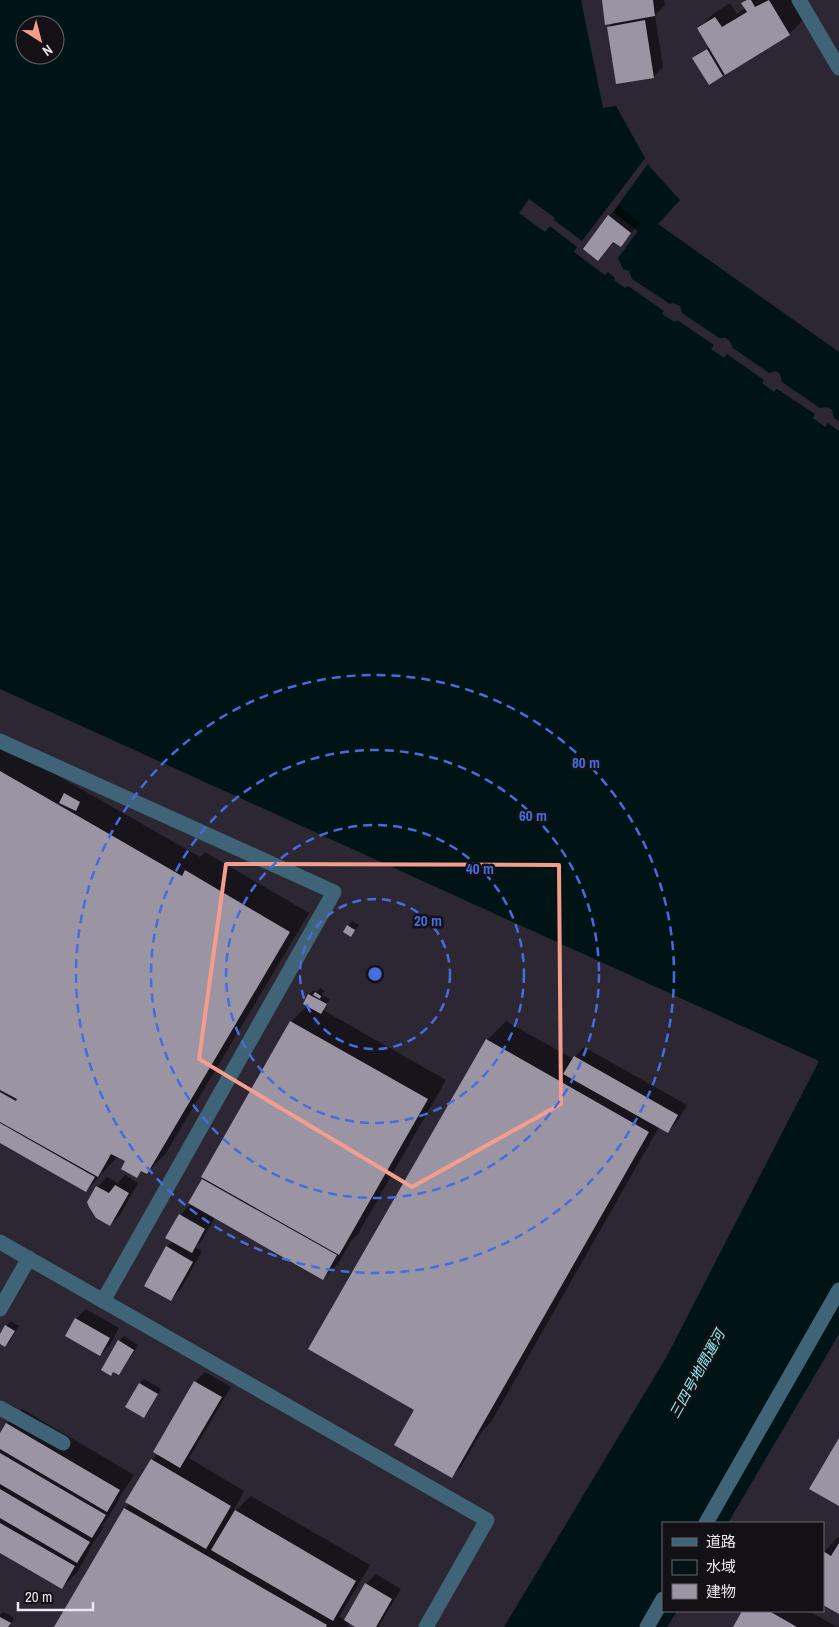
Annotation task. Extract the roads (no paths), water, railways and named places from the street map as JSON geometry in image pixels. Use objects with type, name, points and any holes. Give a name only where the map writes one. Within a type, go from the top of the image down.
[{"type":"street","points":[[799,0],[839,68]]},
{"type":"street","points":[[0,741],[334,892],[103,1301]]},
{"type":"street","points":[[0,1242],[487,1520],[426,1627]]},
{"type":"street","points":[[0,1309],[29,1258]]},
{"type":"street","points":[[707,1522],[839,1290]]},
{"type":"street","points":[[0,1408],[64,1444]]},
{"type":"street","points":[[647,1627],[662,1601]]},
{"type":"water","name":"三四号地間運河","points":[[0,0],[581,0],[603,108],[616,106],[650,167],[680,200],[658,224],[839,352],[839,1334],[729,1522],[662,1522],[662,1612],[676,1612],[667,1627],[504,1627],[667,1356],[819,1061],[0,689]]}]
